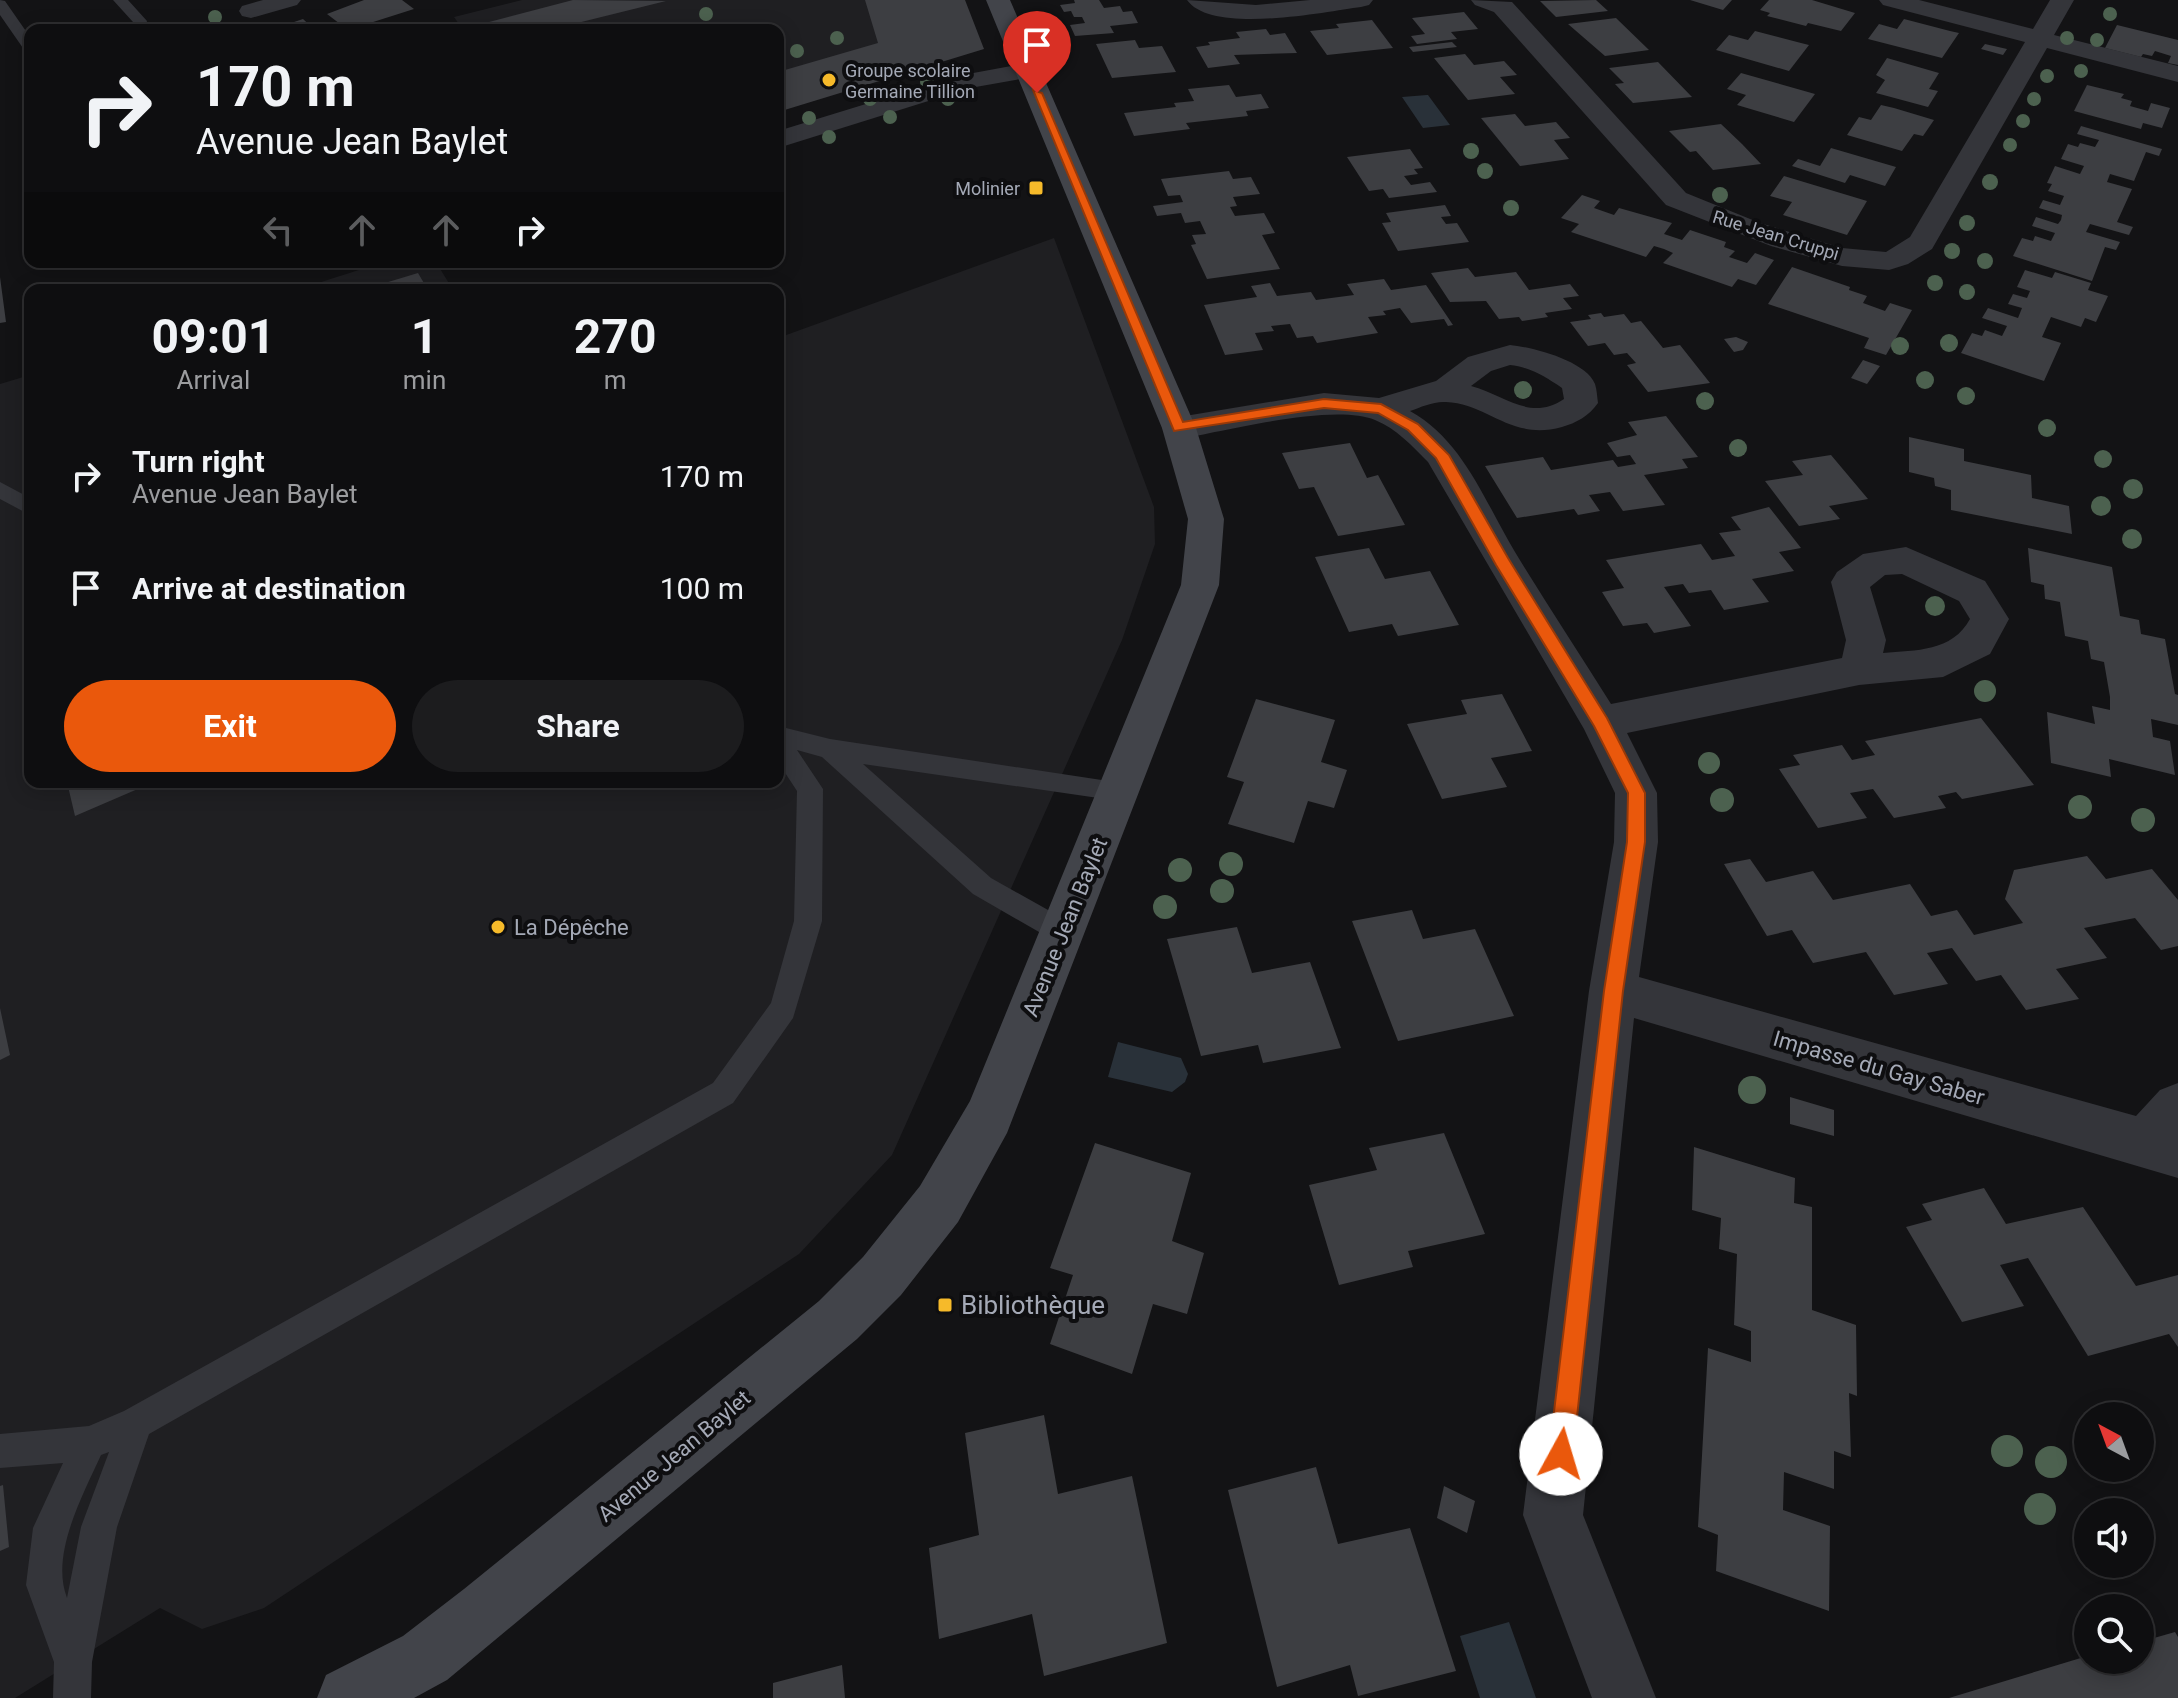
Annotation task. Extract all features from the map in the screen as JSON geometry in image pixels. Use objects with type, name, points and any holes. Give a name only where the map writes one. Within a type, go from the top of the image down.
[{"type":"street","points":[[251,11],[289,0]]},
{"type":"street","name":"Avenue Jean Baylet","points":[[349,1698],[409,1678],[838,1320],[882,1276],[939,1204],[989,1116],[1200,585],[1206,519],[1179,428],[998,0]]},
{"type":"street","points":[[1199,0],[1223,11],[1254,12],[1361,0]]},
{"type":"street","name":"Rue Jean Cruppi","points":[[1483,0],[1503,7],[1676,199],[1709,215],[1804,247],[1854,258],[1890,261],[1921,243],[2062,0]]},
{"type":"street","points":[[1891,0],[2178,74]]},
{"type":"street","points":[[784,138],[966,81],[1028,71]]},
{"type":"street","points":[[1179,428],[1324,404],[1381,409],[1446,390]]},
{"type":"street","points":[[1381,409],[1413,427],[1442,455],[1502,561],[1601,722],[1636,793],[1636,842],[1613,991],[1553,1515],[1624,1698]]},
{"type":"street","points":[[1601,722],[1859,670]]},
{"type":"street","name":"Impasse du Gay Saber","points":[[1613,991],[2167,1135]]},
{"type":"lane","points":[[120,0],[140,21],[139,24]]},
{"type":"lane","points":[[0,4],[24,39]]},
{"type":"lane","points":[[0,489],[24,504]]},
{"type":"lane","points":[[784,740],[1119,791]]},
{"type":"lane","points":[[0,1451],[89,1443],[136,1423],[723,1093],[783,1009],[808,921],[810,789],[784,748]]},
{"type":"lane","points":[[830,749],[982,886],[1063,932]]},
{"type":"lane","points":[[72,1680],[99,1527],[136,1423]]},
{"type":"lane","points":[[72,1680],[44,1585],[51,1528],[89,1443]]},
{"type":"shaded area","name":"Groupe scolaire Germaine Tillion","points":[[522,0],[963,0],[784,108],[784,24],[459,24],[454,17]]},
{"type":"shaded area","points":[[1428,95],[1450,125],[1423,128],[1402,97]]},
{"type":"shaded area","name":"La Dépêche","points":[[1054,238],[1154,507],[1155,544],[1122,640],[892,1155],[799,1254],[264,1608],[202,1629],[160,1608],[15,1698],[0,1698],[0,384],[24,377],[24,788],[784,788],[784,336]]},
{"type":"shaded area","points":[[365,268],[440,268],[449,284],[315,284]]},
{"type":"shaded area","points":[[1118,1042],[1181,1058],[1188,1074],[1185,1082],[1172,1092],[1108,1077]]},
{"type":"shaded area","points":[[1509,1622],[1536,1698],[1480,1698],[1460,1636]]},
{"type":"building","points":[[364,0],[402,0],[414,9],[367,24],[340,24],[327,14]]},
{"type":"building","points":[[573,0],[666,1],[573,24],[482,24]]},
{"type":"building","points":[[865,0],[965,0],[984,49],[784,110],[784,70],[878,43]]},
{"type":"building","points":[[1074,0],[1099,0],[1104,8],[1120,6],[1123,12],[1132,11],[1138,23],[1110,26],[1114,33],[1075,36],[1070,25],[1085,23],[1082,17],[1074,17],[1071,11],[1064,12],[1060,5],[1075,3]]},
{"type":"building","points":[[1596,0],[1608,11],[1556,17],[1540,1]]},
{"type":"building","points":[[1690,0],[1732,0],[1723,10]]},
{"type":"building","points":[[1769,0],[1812,0],[1855,13],[1841,31],[1808,23],[1806,26],[1767,16],[1770,13],[1760,10]]},
{"type":"building","points":[[1464,12],[1478,29],[1451,32],[1457,39],[1417,44],[1411,36],[1425,34],[1412,18]]},
{"type":"building","points":[[1616,18],[1649,50],[1605,56],[1568,24]]},
{"type":"building","points":[[303,19],[308,24],[288,24]]},
{"type":"building","points":[[1904,19],[1959,33],[1942,58],[1868,39],[1879,24],[1897,29]]},
{"type":"building","points":[[1372,20],[1393,48],[1327,55],[1310,31],[1339,28],[1336,24]]},
{"type":"building","points":[[2117,25],[2178,40],[2178,65],[2168,63],[2171,56],[2155,51],[2152,56],[2143,54],[2141,57],[2105,48]]},
{"type":"building","points":[[1266,29],[1270,35],[1285,33],[1297,53],[1234,55],[1240,64],[1208,68],[1196,47],[1210,45],[1208,42],[1240,38],[1236,32]]},
{"type":"building","points":[[1755,31],[1809,45],[1789,71],[1716,50],[1729,35],[1748,40]]},
{"type":"building","points":[[1135,40],[1139,48],[1162,46],[1176,72],[1112,78],[1096,44]]},
{"type":"building","points":[[1452,42],[1457,47],[1413,52],[1409,47]]},
{"type":"building","points":[[1985,44],[2007,49],[2003,55],[1981,49]]},
{"type":"building","points":[[1465,54],[1474,65],[1504,61],[1517,75],[1500,77],[1515,94],[1468,100],[1434,58]]},
{"type":"building","points":[[1887,58],[1939,73],[1929,89],[1938,91],[1928,107],[1876,93],[1885,80],[1876,75]]},
{"type":"building","points":[[1658,62],[1692,97],[1633,103],[1615,84],[1624,83],[1609,68]]},
{"type":"building","points":[[1741,73],[1815,94],[1794,122],[1737,105],[1746,95],[1727,89]]},
{"type":"building","points":[[1229,85],[1236,97],[1261,94],[1269,108],[1246,111],[1248,116],[1186,123],[1190,129],[1134,136],[1124,113],[1176,107],[1174,103],[1194,101],[1188,89]]},
{"type":"building","points":[[2087,85],[2124,94],[2121,98],[2132,101],[2130,106],[2148,111],[2151,103],[2170,108],[2162,128],[2143,123],[2141,129],[2074,111]]},
{"type":"building","points":[[1881,105],[1934,120],[1923,136],[1914,134],[1902,151],[1847,135],[1859,117],[1871,120]]},
{"type":"building","points":[[1515,114],[1525,126],[1556,122],[1570,138],[1554,140],[1569,159],[1520,166],[1481,118]]},
{"type":"building","points":[[1721,124],[1761,164],[1713,170],[1696,151],[1690,152],[1669,131]]},
{"type":"building","points":[[2081,126],[2162,149],[2159,156],[2146,152],[2134,181],[2110,174],[2107,182],[2132,189],[2117,222],[2133,227],[2129,235],[2090,224],[2086,232],[2120,242],[2116,250],[2105,247],[2092,281],[2013,256],[2022,238],[2033,241],[2035,236],[2051,241],[2055,233],[2032,226],[2036,217],[2058,224],[2061,220],[2062,215],[2039,208],[2043,200],[2060,205],[2064,196],[2048,191],[2052,184],[2047,183],[2055,166],[2080,174],[2084,166],[2061,159],[2068,144],[2095,147],[2099,140],[2077,134]]},
{"type":"building","points":[[1831,148],[1896,167],[1885,186],[1850,175],[1845,183],[1792,166],[1798,159],[1820,166]]},
{"type":"building","points":[[1410,149],[1423,168],[1414,169],[1418,174],[1404,176],[1411,185],[1430,182],[1437,192],[1389,198],[1383,189],[1369,191],[1347,157]]},
{"type":"building","points":[[1229,171],[1233,179],[1251,177],[1260,194],[1233,197],[1237,206],[1230,207],[1235,216],[1264,213],[1275,233],[1262,235],[1280,269],[1207,279],[1191,245],[1196,244],[1192,235],[1206,234],[1200,221],[1185,223],[1181,213],[1157,216],[1153,206],[1183,202],[1180,195],[1168,196],[1161,179]]},
{"type":"building","points":[[1784,176],[1867,201],[1847,235],[1783,215],[1792,202],[1770,196]]},
{"type":"building","points":[[1582,195],[1600,201],[1594,208],[1614,215],[1619,208],[1672,223],[1664,234],[1682,240],[1690,230],[1726,242],[1724,247],[1735,251],[1729,257],[1747,263],[1755,253],[1774,260],[1756,285],[1738,279],[1732,287],[1663,263],[1673,253],[1664,249],[1654,246],[1646,257],[1571,232],[1579,224],[1561,218]]},
{"type":"building","points":[[1445,205],[1451,216],[1441,217],[1446,224],[1457,223],[1469,242],[1398,251],[1382,223],[1391,222],[1386,213]]},
{"type":"building","points":[[1792,267],[1850,287],[1849,290],[1867,296],[1863,303],[1885,311],[1890,303],[1912,310],[1886,355],[1864,348],[1869,338],[1768,304]]},
{"type":"building","points":[[1468,268],[1475,277],[1516,272],[1529,290],[1570,284],[1579,296],[1563,298],[1572,309],[1545,313],[1548,317],[1522,321],[1519,317],[1499,319],[1486,301],[1450,302],[1431,273]]},
{"type":"building","points":[[2025,270],[2052,278],[2055,272],[2091,283],[2088,290],[2108,296],[2096,322],[2085,318],[2081,327],[2051,317],[2042,337],[2061,343],[2044,381],[1961,353],[1972,333],[1982,336],[1985,330],[2002,336],[2007,326],[1982,318],[1988,308],[2018,318],[2022,308],[2008,304],[2013,294],[2027,298],[2030,291],[2017,287]]},
{"type":"building","points":[[418,273],[424,284],[382,284]]},
{"type":"building","points":[[0,277],[6,322],[0,323]]},
{"type":"building","points":[[1384,279],[1391,290],[1426,285],[1453,325],[1448,326],[1444,319],[1411,323],[1400,308],[1383,311],[1386,315],[1368,317],[1378,333],[1317,343],[1313,336],[1297,338],[1290,324],[1271,326],[1274,331],[1255,333],[1263,350],[1225,355],[1204,305],[1257,297],[1251,286],[1270,283],[1277,296],[1311,292],[1316,300],[1354,295],[1347,284]]},
{"type":"building","points":[[1601,313],[1604,317],[1624,314],[1631,323],[1641,321],[1663,348],[1680,345],[1710,383],[1648,392],[1627,365],[1636,363],[1627,353],[1614,355],[1605,343],[1588,346],[1570,322],[1591,319],[1588,315]]},
{"type":"building","points":[[1736,337],[1748,342],[1743,350],[1734,352],[1724,339]]},
{"type":"building","points":[[1863,360],[1880,366],[1867,384],[1851,378]]},
{"type":"building","points":[[1666,416],[1698,457],[1682,459],[1688,468],[1644,475],[1665,505],[1623,511],[1610,492],[1589,495],[1600,511],[1578,515],[1574,509],[1517,518],[1485,466],[1543,457],[1551,470],[1613,460],[1618,467],[1636,464],[1630,455],[1617,457],[1607,443],[1637,435],[1628,422]]},
{"type":"building","points":[[1909,437],[1964,449],[1964,461],[2031,475],[2032,498],[2069,506],[2072,534],[1951,510],[1951,490],[1935,486],[1934,478],[1909,472]]},
{"type":"building","points":[[1350,443],[1367,478],[1378,475],[1405,525],[1338,536],[1314,487],[1299,489],[1282,453]]},
{"type":"building","points":[[1831,455],[1868,499],[1829,506],[1840,519],[1799,526],[1765,481],[1803,475],[1792,461]]},
{"type":"building","points":[[1769,507],[1801,548],[1779,552],[1794,571],[1752,579],[1769,602],[1724,610],[1711,590],[1689,593],[1683,584],[1664,587],[1691,626],[1654,633],[1647,623],[1623,626],[1602,592],[1624,588],[1606,560],[1701,544],[1712,560],[1735,556],[1719,533],[1741,530],[1731,517]]},
{"type":"building","points":[[1369,548],[1385,579],[1430,571],[1459,625],[1398,636],[1392,624],[1349,632],[1315,557]]},
{"type":"building","points":[[2028,548],[2112,567],[2120,616],[2139,620],[2141,634],[2165,639],[2175,694],[2178,695],[2178,725],[2151,719],[2153,737],[2170,741],[2175,775],[2109,759],[2111,777],[2051,763],[2047,712],[2095,724],[2092,706],[2110,710],[2110,697],[2104,662],[2091,659],[2088,641],[2065,636],[2060,602],[2045,599],[2044,585],[2031,582]]},
{"type":"building","points":[[1502,694],[1532,751],[1491,758],[1507,787],[1442,799],[1407,724],[1467,714],[1461,700]]},
{"type":"building","points":[[1256,699],[1335,720],[1321,762],[1347,770],[1334,808],[1308,801],[1294,843],[1228,824],[1244,782],[1227,777]]},
{"type":"building","points":[[1981,718],[2034,785],[1962,799],[1956,792],[1938,796],[1946,808],[1894,818],[1873,789],[1850,793],[1867,818],[1818,828],[1779,769],[1800,765],[1793,755],[1842,745],[1852,760],[1875,755],[1865,741]]},
{"type":"building","points":[[68,788],[140,788],[75,816]]},
{"type":"building","points":[[2087,856],[2106,879],[2152,869],[2178,900],[2178,946],[2161,950],[2135,918],[2084,928],[2107,958],[2056,969],[2079,999],[2026,1010],[2001,975],[1976,981],[1952,948],[1927,953],[1948,984],[1894,995],[1866,952],[1813,963],[1792,930],[1767,936],[1724,864],[1750,859],[1766,882],[1813,871],[1833,900],[1910,884],[1931,916],[1957,910],[1974,935],[2023,923],[2005,899],[2014,870]]},
{"type":"building","points":[[1412,910],[1423,939],[1475,929],[1514,1016],[1398,1041],[1352,921]]},
{"type":"building","points":[[1237,927],[1252,973],[1310,962],[1341,1048],[1263,1063],[1258,1045],[1201,1056],[1167,939]]},
{"type":"building","points":[[0,1008],[10,1055],[0,1060]]},
{"type":"building","points":[[1790,1097],[1834,1110],[1834,1136],[1790,1124]]},
{"type":"building","points":[[1444,1133],[1485,1234],[1408,1251],[1413,1267],[1339,1285],[1309,1185],[1377,1170],[1369,1148]]},
{"type":"building","points":[[1095,1143],[1191,1173],[1172,1241],[1204,1253],[1187,1314],[1153,1304],[1132,1374],[1050,1344],[1073,1275],[1050,1268]]},
{"type":"building","points":[[1694,1147],[1795,1178],[1794,1203],[1812,1207],[1812,1310],[1856,1325],[1857,1396],[1849,1393],[1851,1457],[1834,1451],[1834,1489],[1784,1472],[1783,1510],[1830,1526],[1829,1611],[1716,1571],[1718,1535],[1698,1527],[1708,1348],[1751,1362],[1751,1331],[1734,1325],[1737,1254],[1719,1249],[1721,1218],[1692,1210]]},
{"type":"building","points":[[1984,1188],[2006,1224],[2083,1207],[2136,1286],[2178,1275],[2178,1347],[2169,1334],[2088,1356],[2028,1258],[2000,1265],[2024,1306],[1962,1322],[1906,1227],[1932,1220],[1922,1204]]},
{"type":"building","points":[[1044,1415],[1058,1494],[1132,1476],[1167,1643],[1044,1676],[1032,1614],[939,1639],[929,1548],[979,1535],[965,1433]]},
{"type":"building","points":[[1316,1467],[1338,1544],[1410,1528],[1456,1671],[1358,1696],[1350,1665],[1277,1687],[1228,1490]]},
{"type":"building","points":[[3,1485],[9,1547],[0,1551],[0,1486]]},
{"type":"building","points":[[1444,1486],[1475,1501],[1467,1533],[1437,1518]]},
{"type":"building","points":[[2175,1632],[2178,1637],[2178,1698],[1949,1698],[2074,1660],[2074,1674],[2154,1674],[2154,1638]]},
{"type":"building","points":[[842,1665],[845,1698],[773,1698],[773,1683]]},
{"type":"place","name":"Groupe scolaire Germaine Tillion","points":[[829,80]]},
{"type":"place","name":"Molinier","points":[[1036,188]]},
{"type":"place","name":"La Dépêche","points":[[498,927]]},
{"type":"place","name":"Bibliothèque","points":[[945,1305]]},
{"type":"route","points":[[1037,93],[1179,428],[1324,404],[1381,409],[1413,427],[1442,455],[1502,561],[1601,722],[1636,793],[1636,842],[1613,991],[1561,1454]]}]
